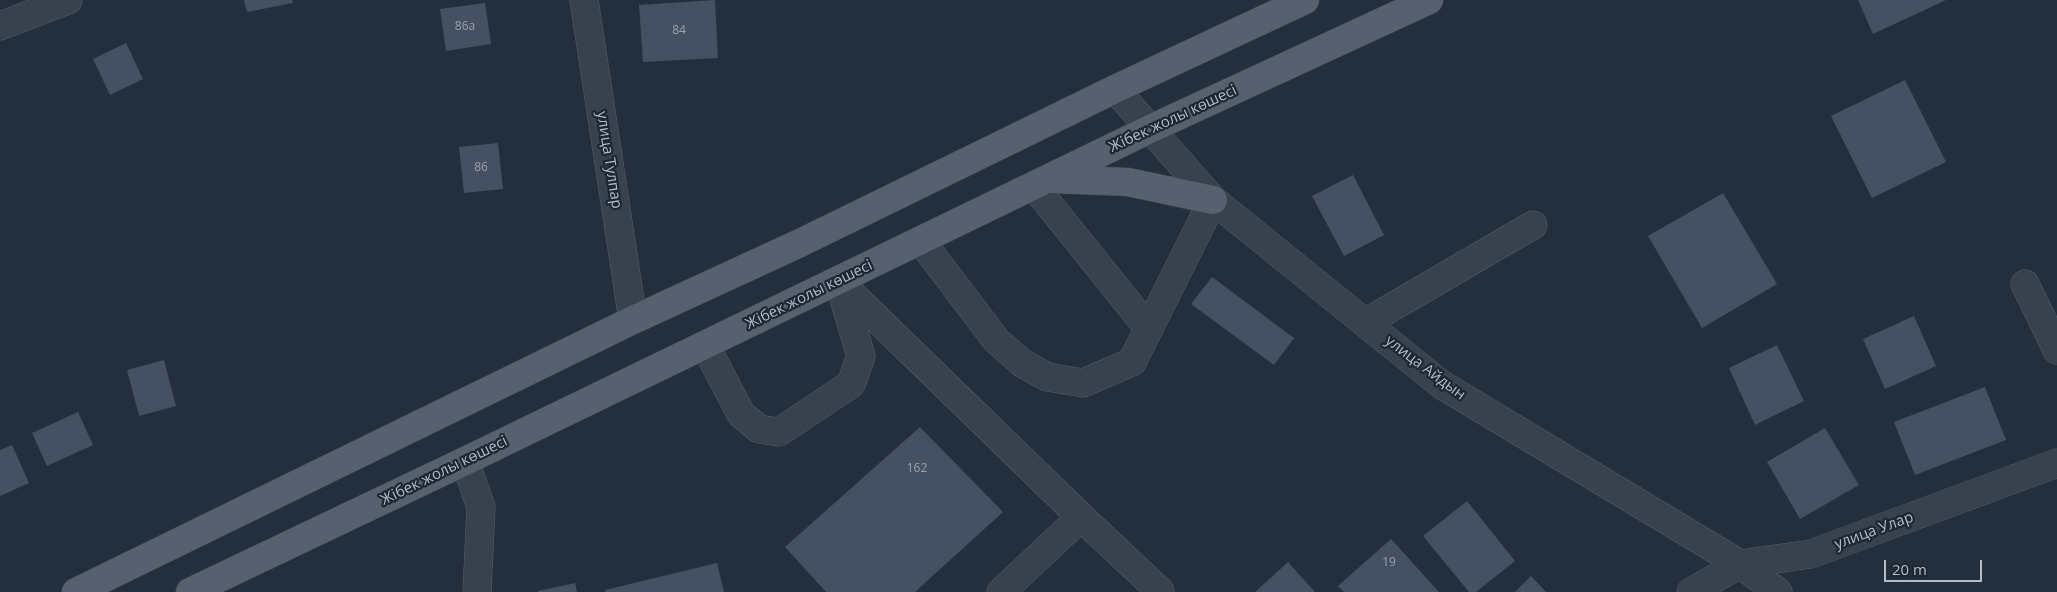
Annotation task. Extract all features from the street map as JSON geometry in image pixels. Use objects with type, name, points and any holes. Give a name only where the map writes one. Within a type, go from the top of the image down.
[{"type":"main road","points":[[76,592],[633,320],[800,243],[1115,89],[1305,0]]},
{"type":"main road","name":"Жібек жолы көшесі","points":[[190,592],[1150,129],[1429,0]]},
{"type":"main road","points":[[1040,182],[1128,182],[1213,200]]},
{"type":"street","points":[[0,26],[68,0]]},
{"type":"street","name":"улица Тулпар","points":[[584,0],[633,320]]},
{"type":"street","name":"улица Айдын","points":[[1115,89],[1213,200],[1442,385],[1740,564],[1778,592]]},
{"type":"street","points":[[1040,182],[1149,328]]},
{"type":"street","points":[[921,241],[996,340],[1022,363],[1047,377],[1083,382],[1132,362],[1213,200]]},
{"type":"street","points":[[1364,323],[1533,226]]},
{"type":"street","points":[[705,345],[742,414],[760,429],[779,432],[851,384],[861,356],[838,280]]},
{"type":"street","points":[[838,280],[1081,518],[1160,591]]},
{"type":"street","points":[[2025,284],[2057,350]]},
{"type":"street","points":[[465,461],[481,507],[477,592]]},
{"type":"street","name":"улица Улар","points":[[1691,592],[1740,564],[1811,554],[2057,463]]},
{"type":"street","points":[[1001,592],[1081,518]]},
{"type":"building","points":[[244,0],[292,0],[293,3],[247,12]]},
{"type":"building","points":[[715,0],[718,58],[643,62],[639,5]]},
{"type":"building","points":[[1858,0],[1946,0],[1873,34]]},
{"type":"building","points":[[485,3],[491,44],[446,51],[440,9]]},
{"type":"building","points":[[126,43],[143,79],[110,95],[93,59]]},
{"type":"building","points":[[1905,80],[1946,162],[1872,198],[1831,116]]},
{"type":"building","points":[[498,143],[503,189],[464,193],[459,147]]},
{"type":"building","points":[[1353,175],[1384,235],[1344,256],[1312,196]]},
{"type":"building","points":[[1723,193],[1777,284],[1702,328],[1648,236]]},
{"type":"building","points":[[1212,277],[1294,338],[1274,365],[1191,304]]},
{"type":"building","points":[[1914,316],[1936,366],[1885,389],[1863,339]]},
{"type":"building","points":[[1777,345],[1804,401],[1755,425],[1729,368]]},
{"type":"building","points":[[164,360],[176,406],[139,416],[127,370]]},
{"type":"building","points":[[1985,387],[2006,440],[1915,475],[1894,422]]},
{"type":"building","points":[[78,412],[93,445],[47,466],[32,433]]},
{"type":"building","points":[[920,427],[1003,512],[915,592],[826,592],[785,547]]},
{"type":"building","points":[[1825,428],[1859,485],[1800,519],[1767,462]]},
{"type":"building","points":[[12,445],[29,483],[0,496],[0,450]]},
{"type":"building","points":[[1467,501],[1515,561],[1476,592],[1469,592],[1423,536]]},
{"type":"building","points":[[1391,539],[1439,592],[1344,592],[1338,586]]},
{"type":"building","points":[[1288,562],[1315,592],[1255,592]]},
{"type":"building","points":[[717,563],[724,592],[605,592],[605,590]]},
{"type":"building","points":[[1531,576],[1546,592],[1515,592]]},
{"type":"building","points":[[575,583],[577,592],[538,592],[538,591]]}]
